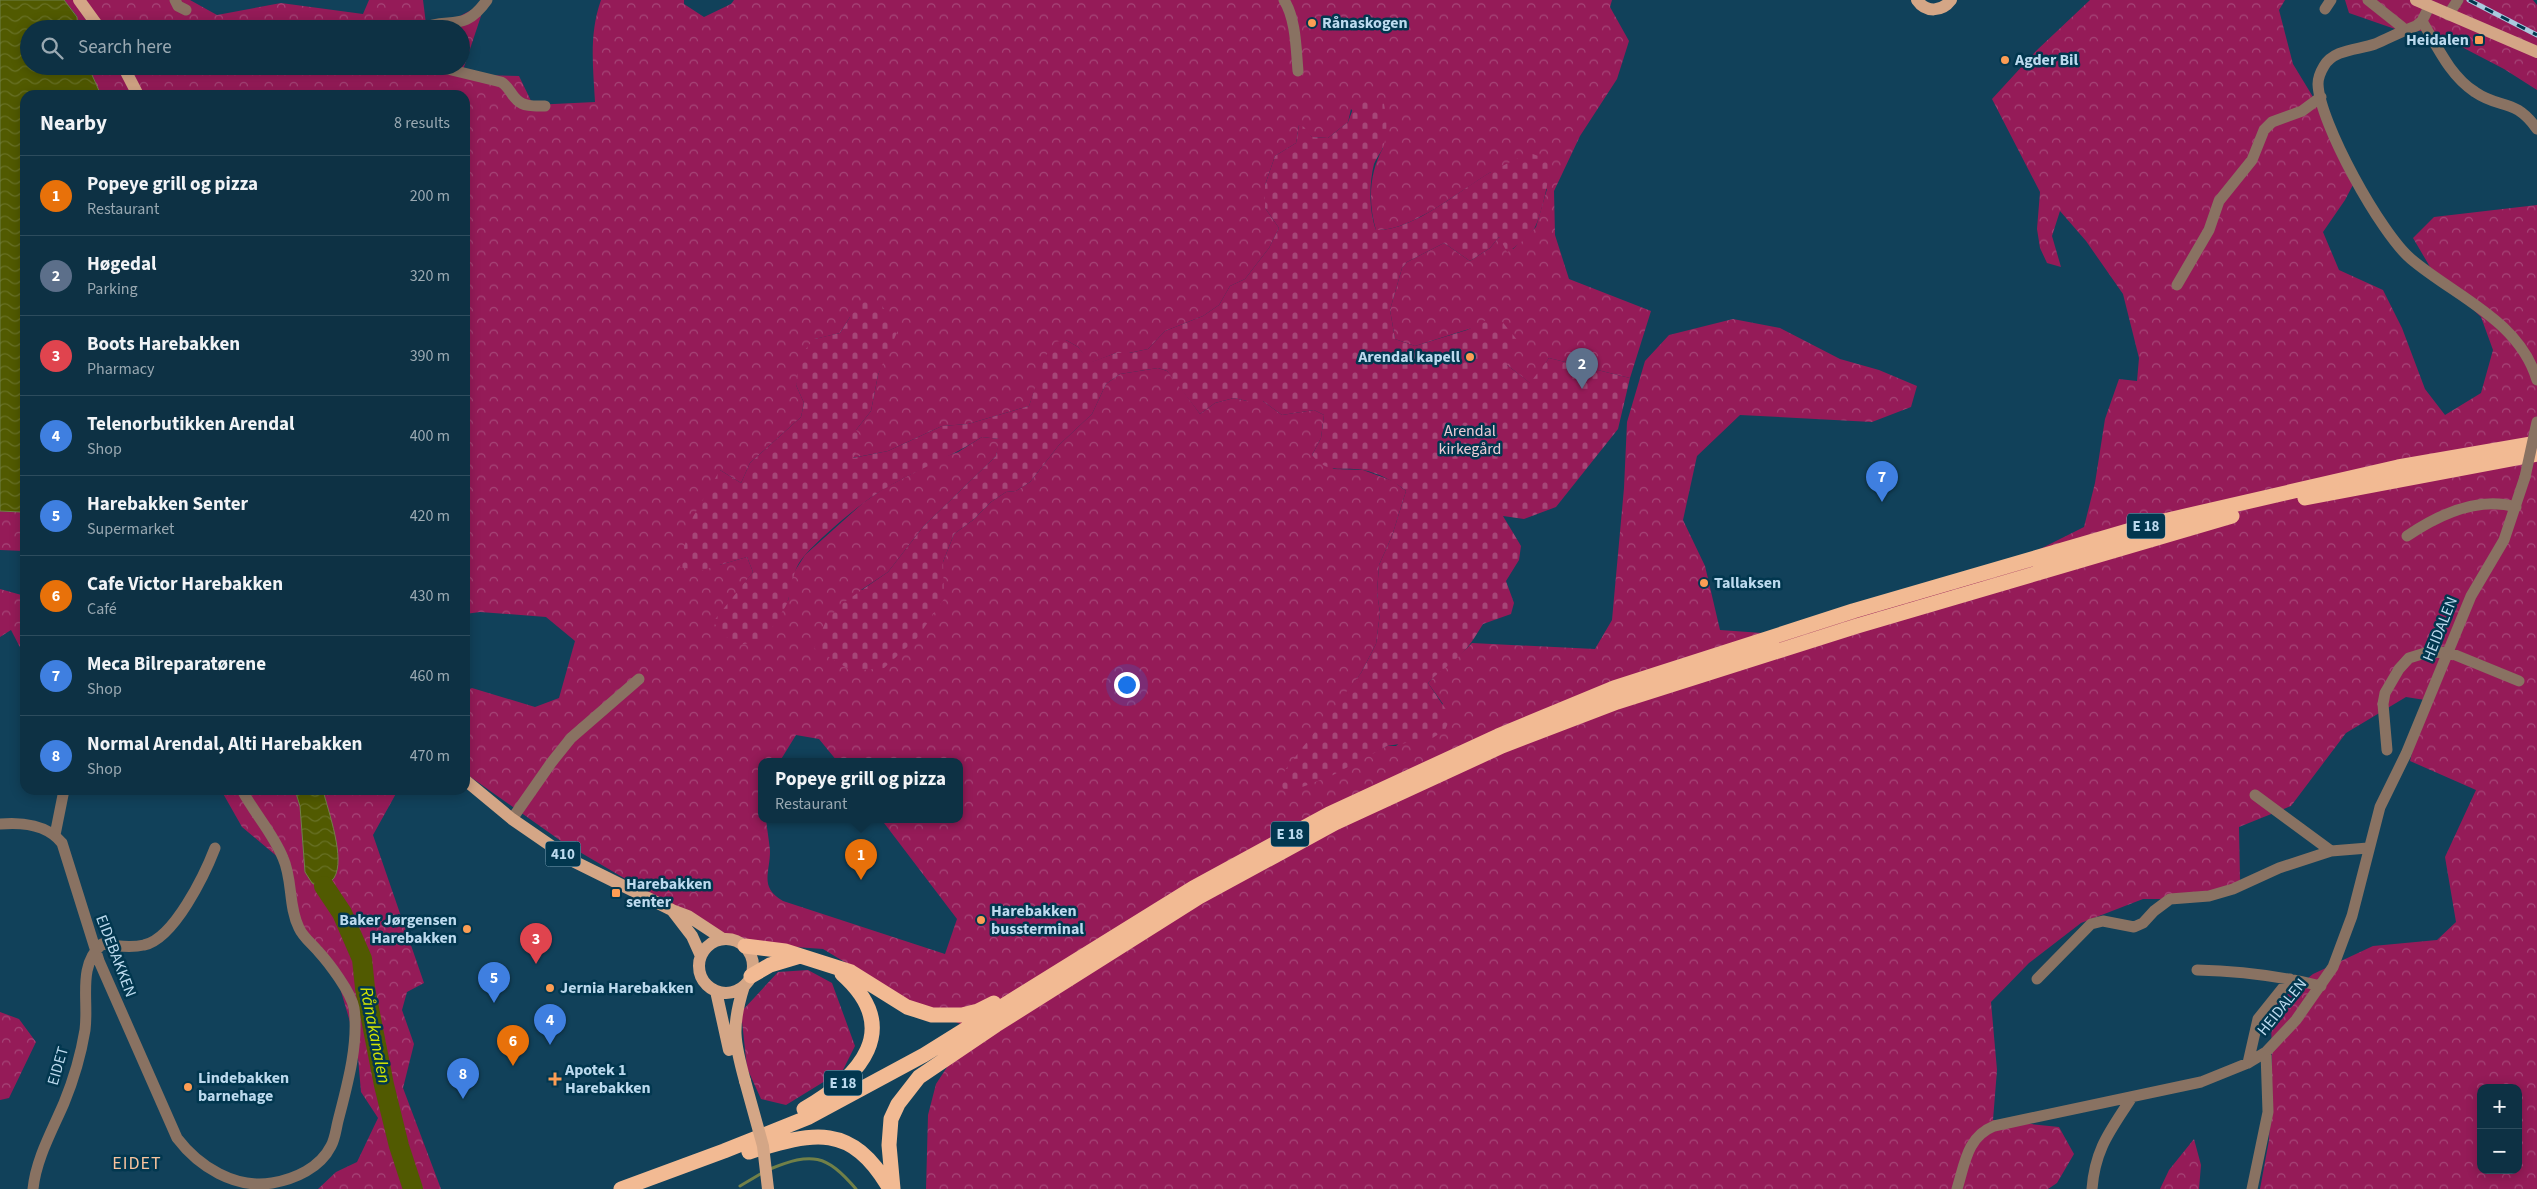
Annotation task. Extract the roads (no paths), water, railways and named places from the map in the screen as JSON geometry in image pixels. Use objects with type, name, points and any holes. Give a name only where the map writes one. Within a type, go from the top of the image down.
[{"type":"highway","name":"E 18","points":[[620,1189],[724,1152],[808,1117],[880,1080],[992,1015],[1193,888],[1329,814],[1498,736],[1614,688],[1853,612],[2155,523],[2398,467],[2537,443]]},
{"type":"highway","name":"E 18","points":[[892,1189],[888,1132],[898,1104],[919,1077],[996,1025],[1199,897],[1335,823],[1502,746],[1617,702],[1857,626],[2221,518],[2290,501],[2537,454]]},
{"type":"highway","name":"E 18","points":[[745,946],[785,951],[812,958],[851,972],[907,1007],[932,1015],[946,1017],[978,1011],[1067,966]]},
{"type":"highway","points":[[748,981],[770,965],[800,956]]},
{"type":"highway","name":"E 18","points":[[724,1152],[837,1089],[861,1063],[871,1039],[870,1013],[856,987],[836,968]]},
{"type":"highway","name":"E 18","points":[[741,1155],[861,1099],[996,1025]]},
{"type":"highway","name":"E 18","points":[[651,1189],[741,1155],[798,1138],[815,1136],[831,1138],[846,1143],[870,1159],[892,1189]]},
{"type":"main road","points":[[79,0],[93,20]]},
{"type":"main road","points":[[1916,0],[1923,7],[1932,10],[1942,8],[1953,0]]},
{"type":"main road","points":[[2416,0],[2537,52]]},
{"type":"main road","points":[[128,75],[135,90]]},
{"type":"main road","name":"410","points":[[470,784],[512,819],[573,860],[672,910],[688,916],[723,939],[736,941],[745,946],[753,960],[748,981],[736,1012],[734,1031],[761,1189]]},
{"type":"main road","name":"410","points":[[672,910],[692,936],[701,956],[701,976],[716,991],[742,1082],[763,1146],[768,1189]]},
{"type":"main road","points":[[701,956],[710,945],[723,939]]},
{"type":"main road","points":[[716,991],[731,993],[748,981]]},
{"type":"street","points":[[175,0],[178,6],[186,10]]},
{"type":"street","points":[[466,20],[474,16],[487,0]]},
{"type":"street","points":[[1284,0],[1288,6],[1294,34],[1298,71]]},
{"type":"street","points":[[2368,0],[2402,27],[2403,30]]},
{"type":"street","points":[[2448,15],[2458,0]]},
{"type":"street","points":[[2429,7],[2422,21],[2416,26],[2374,44],[2331,58],[2320,73],[2318,83],[2321,98],[2352,173],[2365,198],[2396,243],[2410,259],[2467,298],[2506,329],[2525,353],[2537,380]]},
{"type":"street","points":[[2422,21],[2462,82],[2483,96],[2521,110],[2537,129]]},
{"type":"street","points":[[470,75],[507,85],[516,100],[531,106],[545,106]]},
{"type":"street","points":[[2177,285],[2209,230],[2219,201],[2252,160],[2264,130],[2272,122],[2302,111],[2321,98]]},
{"type":"street","name":"HEIDALEN","points":[[1957,1189],[1973,1139],[1982,1131],[1994,1126],[2200,1082],[2248,1063],[2266,1052],[2296,1020],[2333,967],[2343,942],[2380,807],[2406,754],[2471,596],[2504,540],[2525,477],[2537,422]]},
{"type":"street","points":[[2407,536],[2446,514],[2478,505],[2494,504],[2516,507]]},
{"type":"street","points":[[2387,750],[2383,704],[2389,684],[2408,658],[2426,653],[2448,652],[2520,681]]},
{"type":"street","points":[[512,819],[550,763],[571,738],[639,679]]},
{"type":"street","points":[[0,824],[23,824],[55,835],[63,795]]},
{"type":"street","name":"EIDEBAKKEN","points":[[55,835],[66,852],[88,932],[98,946],[130,1032],[178,1138],[204,1165],[225,1176],[250,1183],[267,1184],[289,1180],[307,1171],[319,1162],[332,1146],[353,1045],[354,1007],[345,988],[298,926],[284,858],[245,795]]},
{"type":"street","points":[[2255,795],[2332,851]]},
{"type":"street","points":[[98,946],[144,945],[159,936],[196,892],[215,848]]},
{"type":"street","points":[[2037,979],[2091,924],[2103,921],[2134,927],[2143,923],[2154,911],[2170,899],[2210,896],[2233,889],[2279,868],[2332,851],[2368,848]]},
{"type":"street","name":"EIDET","points":[[32,1189],[38,1162],[73,1076],[84,1031],[87,1004],[85,975],[98,946]]},
{"type":"street","points":[[2197,970],[2226,969],[2290,979],[2320,986]]},
{"type":"street","points":[[2248,1063],[2258,1019],[2290,979]]},
{"type":"street","points":[[2252,1189],[2268,1112],[2266,1052]]},
{"type":"street","points":[[2092,1189],[2094,1170],[2102,1144],[2132,1098]]},
{"type":"water","points":[[0,0],[64,0],[77,20],[20,20],[20,75],[92,75],[99,90],[20,90],[20,512],[0,511]]},
{"type":"water","points":[[297,795],[324,795],[332,822],[337,847],[337,870],[334,878],[322,889],[312,883],[305,872],[300,806]]},
{"type":"waterway","name":"Rånakanalen","points":[[324,886],[342,913],[362,959],[365,988],[384,1085],[399,1146],[413,1189]]},
{"type":"waterway","points":[[770,1169],[797,1160],[818,1160],[836,1169],[856,1189]]},
{"type":"waterway","points":[[740,1186],[762,1173]]},
{"type":"railway","points":[[2469,0],[2537,35]]},
{"type":"place","name":"Rånaskogen","points":[[1312,23]]},
{"type":"place","name":"Heidalen","points":[[2479,40]]},
{"type":"place","name":"Agder Bil","points":[[2005,60]]},
{"type":"place","name":"Arendal kapell","points":[[1470,357]]},
{"type":"place","name":"Høgedal","points":[[1582,389]]},
{"type":"place","name":"Meca Bilreparatørene","points":[[1882,502]]},
{"type":"place","name":"Tallaksen","points":[[1704,583]]},
{"type":"place","name":"Popeye grill og pizza","points":[[861,880]]},
{"type":"place","name":"Harebakken senter","points":[[616,893]]},
{"type":"place","name":"Harebakken bussterminal","points":[[981,920]]},
{"type":"place","name":"Baker Jørgensen Harebakken","points":[[467,929]]},
{"type":"place","name":"Boots Harebakken","points":[[536,964]]},
{"type":"place","name":"Jernia Harebakken","points":[[550,988]]},
{"type":"place","name":"Harebakken Senter","points":[[494,1003]]},
{"type":"place","name":"Telenorbutikken Arendal","points":[[550,1045]]},
{"type":"place","name":"Cafe Victor Harebakken","points":[[513,1066]]},
{"type":"place","name":"Apotek 1 Harebakken","points":[[555,1079]]},
{"type":"place","name":"Lindebakken barnehage","points":[[188,1087]]},
{"type":"place","name":"Normal Arendal, Alti Harebakken","points":[[463,1099]]},
{"type":"district","name":"EIDET","points":[[137,1163]]},
{"type":"park label","name":"Arendal kirkegård","points":[[1470,440]]}]
